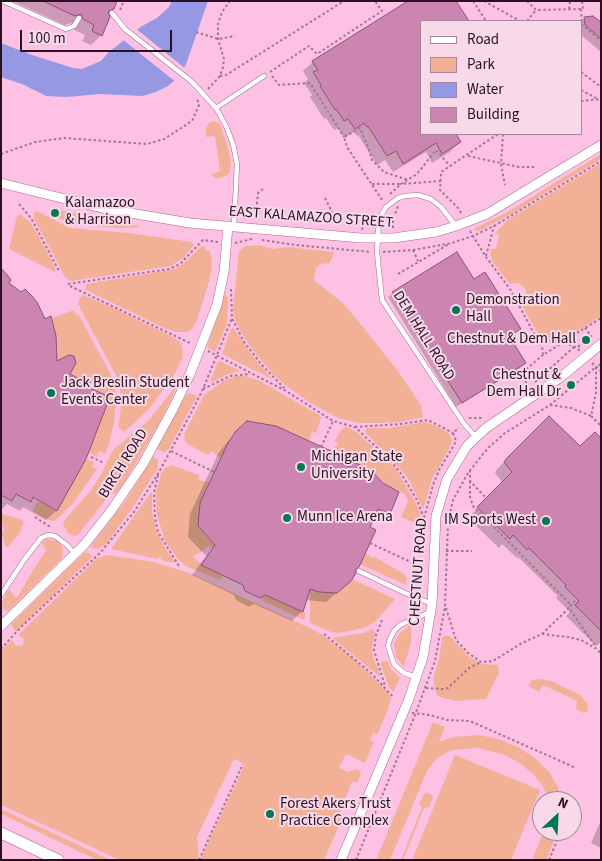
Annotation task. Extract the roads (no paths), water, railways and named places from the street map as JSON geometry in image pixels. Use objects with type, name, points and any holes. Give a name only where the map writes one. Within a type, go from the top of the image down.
[{"type":"street","name":"EAST KALAMAZOO STREET","points":[[1,183],[106,209],[190,223],[393,238],[416,236],[456,226],[487,214],[601,145]]},
{"type":"street","name":"BIRCH ROAD","points":[[1,626],[84,545],[111,511],[143,464],[174,407],[201,348],[217,305],[231,227]]},
{"type":"street","name":"CHESTNUT ROAD","points":[[341,860],[417,678],[428,636],[436,516],[442,491],[460,457],[476,437],[497,419],[561,377],[601,344]]},
{"type":"street","points":[[1,833],[58,860]]},
{"type":"lane","points":[[3,1],[66,29],[74,26],[79,18]]},
{"type":"lane","points":[[112,13],[125,29],[190,81],[216,108],[233,144],[236,164],[231,227]]},
{"type":"lane","points":[[216,108],[264,76]]},
{"type":"lane","name":"DEM HALL ROAD","points":[[456,226],[441,207],[431,199],[418,195],[401,197],[391,202],[379,219],[377,238],[382,300],[464,424],[476,437]]},
{"type":"lane","points":[[1,595],[41,538],[48,535],[55,536],[75,554]]},
{"type":"lane","points":[[359,572],[405,593],[431,608]]},
{"type":"lane","points":[[417,678],[404,673],[394,664],[389,652],[390,640],[400,625],[431,608]]},
{"type":"water","points":[[172,1],[208,1],[186,64],[179,77],[168,86],[156,92],[142,96],[99,94],[67,97],[46,96],[22,84],[1,77],[1,43],[32,55],[82,69],[101,61],[109,52],[142,26],[157,18],[169,7]]},
{"type":"place","name":"Kalamazoo & Harrison","points":[[55,213]]},
{"type":"place","name":"Demonstration Hall","points":[[456,310]]},
{"type":"place","name":"Chestnut & Dem Hall","points":[[586,340]]},
{"type":"place","name":"Chestnut & Dem Hall Dr","points":[[571,385]]},
{"type":"place","name":"Jack Breslin Student Events Center","points":[[51,393]]},
{"type":"place","name":"Michigan State University","points":[[301,467]]},
{"type":"place","name":"Munn Ice Arena","points":[[287,518]]},
{"type":"place","name":"IM Sports West","points":[[546,521]]},
{"type":"place","name":"Forest Akers Trust Practice Complex","points":[[270,814]]}]
